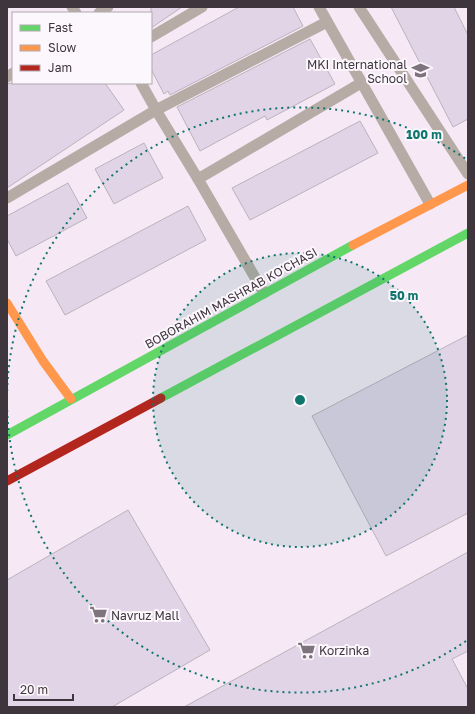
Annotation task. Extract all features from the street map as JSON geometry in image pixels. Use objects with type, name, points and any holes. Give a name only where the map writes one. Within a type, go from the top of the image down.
[{"type":"main road","name":"BOBORAHIM MASHRAB KO'CHASI","points":[[7,435],[264,293],[468,185]]},
{"type":"main road","points":[[7,481],[468,233]]},
{"type":"main road","points":[[7,303],[43,361],[71,399]]},
{"type":"lane","points":[[152,36],[202,7]]},
{"type":"lane","points":[[319,7],[430,204]]},
{"type":"lane","points":[[359,7],[468,174]]},
{"type":"lane","points":[[7,198],[156,110],[327,22]]},
{"type":"lane","points":[[198,179],[361,83]]},
{"type":"lane","points":[[142,84],[264,293]]},
{"type":"building","points":[[151,7],[182,7],[152,27]]},
{"type":"building","points":[[239,7],[293,7],[303,26],[170,95],[168,91],[164,94],[152,71],[152,54]]},
{"type":"building","points":[[391,7],[454,7],[468,35],[468,119],[453,127]]},
{"type":"building","points":[[310,39],[335,84],[267,120],[265,116],[200,151],[177,107]]},
{"type":"building","points":[[7,84],[106,84],[124,110],[7,188]]},
{"type":"building","points":[[360,121],[378,153],[250,220],[232,188]]},
{"type":"building","points":[[144,143],[163,178],[114,204],[95,169]]},
{"type":"building","points":[[68,183],[87,218],[16,256],[7,239],[7,216]]},
{"type":"building","points":[[188,206],[206,240],[65,315],[46,281]]},
{"type":"building","points":[[468,335],[468,513],[386,556],[312,416]]},
{"type":"building","name":"Navruz Mall","points":[[128,510],[210,650],[112,707],[7,707],[7,580]]},
{"type":"building","points":[[468,552],[468,651],[452,659],[468,689],[468,707],[184,707]]},
{"type":"traffic: fast","points":[[161,398],[468,233]]},
{"type":"traffic: fast","points":[[7,435],[353,245]]},
{"type":"traffic: slow","points":[[353,245],[468,185]]},
{"type":"traffic: slow","points":[[7,303],[43,361],[71,399]]},
{"type":"traffic: jam","points":[[7,481],[161,398]]},
{"type":"place","name":"MKI International School","points":[[420,71]]},
{"type":"place","name":"Navruz Mall","points":[[98,615]]},
{"type":"place","name":"Korzinka","points":[[306,650]]}]
